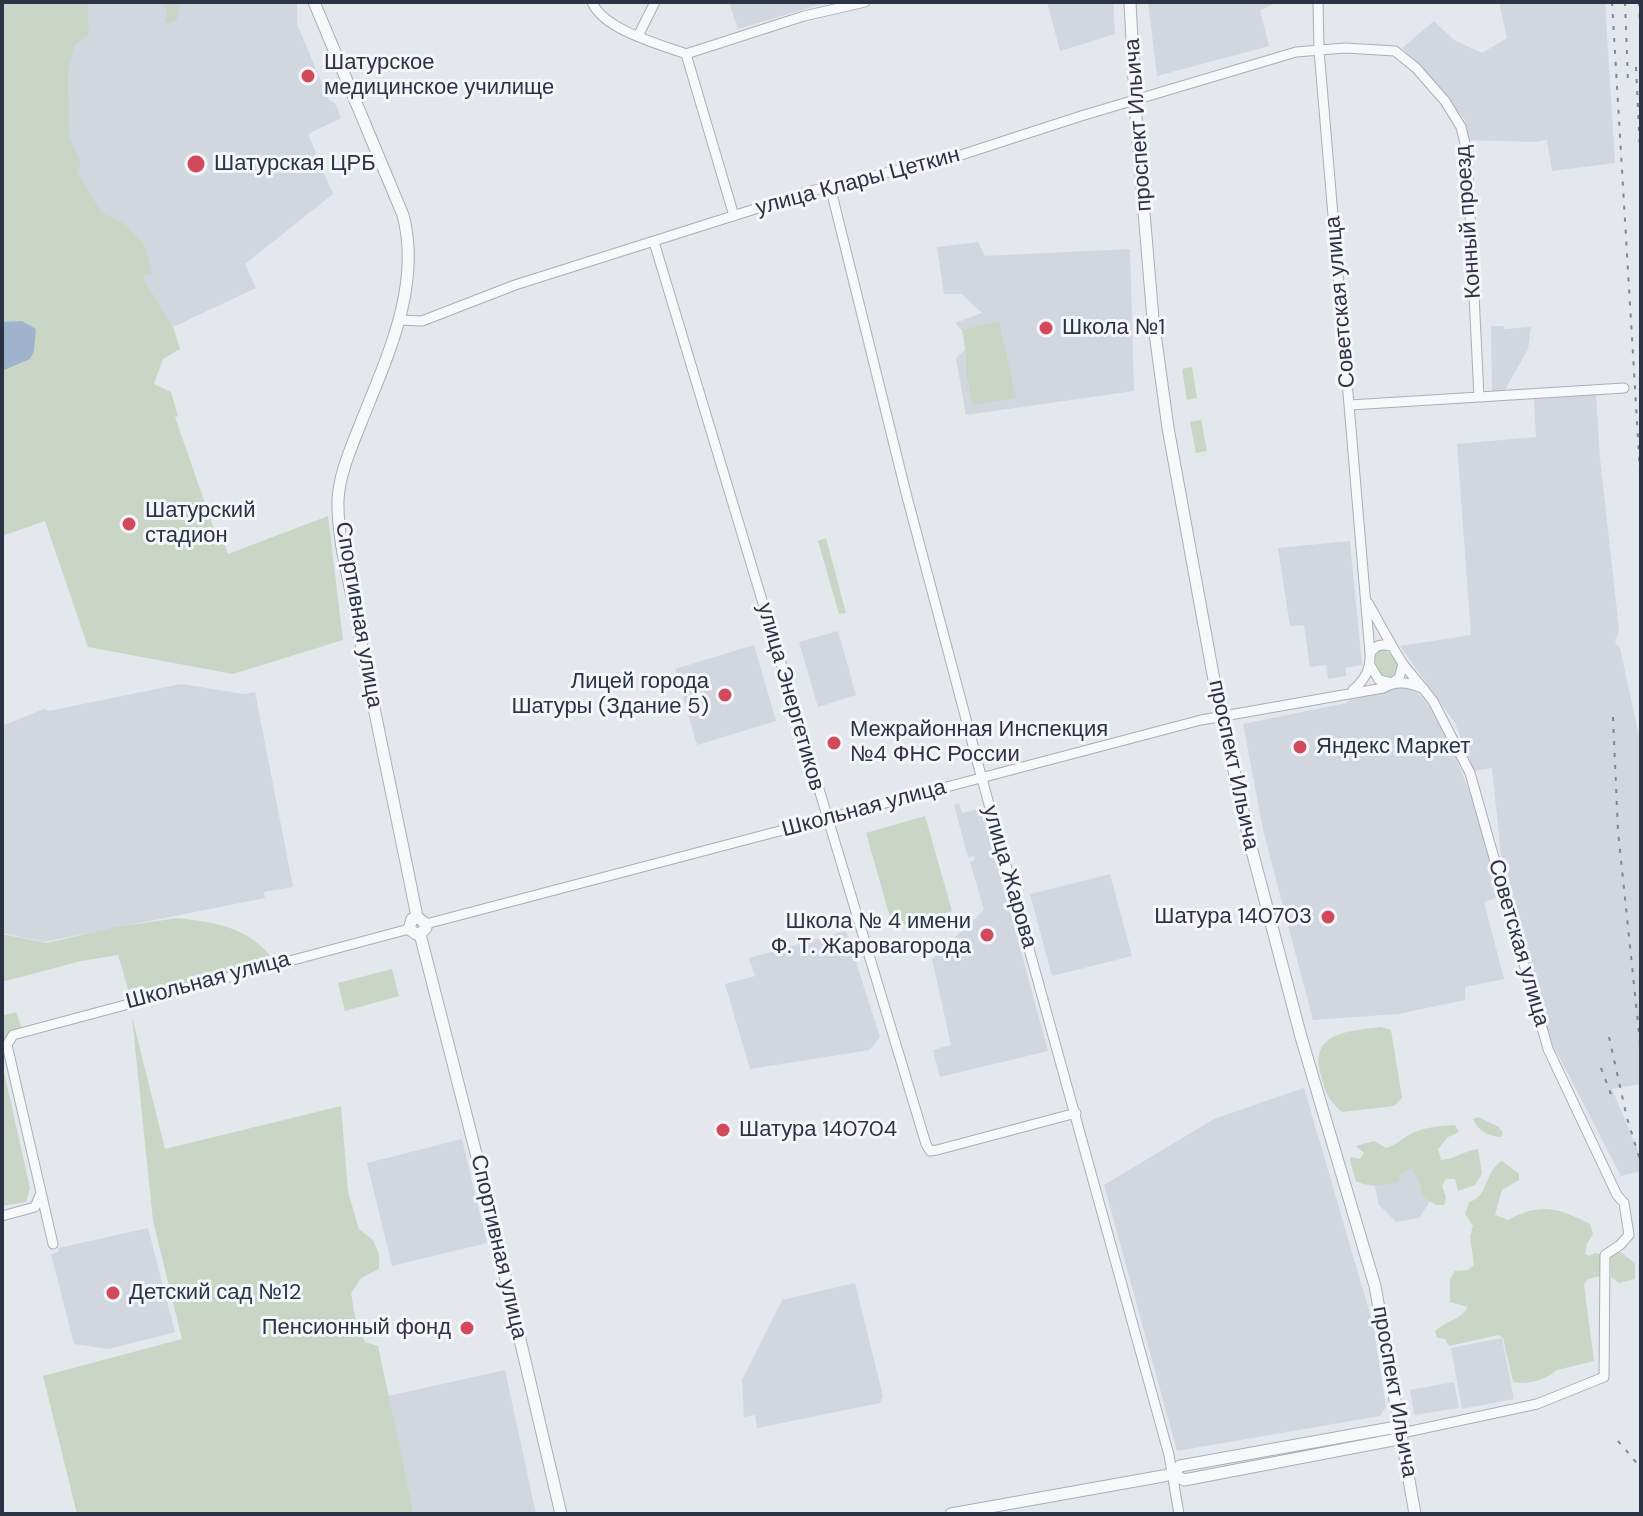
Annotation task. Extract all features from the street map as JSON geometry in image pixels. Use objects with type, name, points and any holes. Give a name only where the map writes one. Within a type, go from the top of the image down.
[{"type":"street","name":"Спортивная улица","points":[[314,2],[403,215],[410,258],[399,320],[345,466],[338,500],[340,525],[418,926],[480,1169],[561,1514]]},
{"type":"street","points":[[592,2],[610,23],[686,54],[804,16],[865,2]]},
{"type":"street","points":[[638,36],[655,2]]},
{"type":"street","name":"проспект Ильича","points":[[1130,2],[1153,319],[1162,388],[1221,716],[1250,843],[1301,1037],[1375,1286],[1415,1514]]},
{"type":"street","name":"Советская улица","points":[[1318,2],[1319,50],[1370,653]]},
{"type":"street","name":"улица Клары Цеткин","points":[[399,320],[422,321],[515,285],[830,186],[961,155],[1296,52],[1319,50]]},
{"type":"street","name":"Конный проезд","points":[[1319,50],[1395,51],[1416,68],[1444,100],[1461,127],[1467,152],[1479,397]]},
{"type":"street","points":[[686,54],[734,216]]},
{"type":"street","name":"улица Жарова","points":[[830,186],[906,493],[981,777],[1076,1113],[1172,1474],[1179,1514]]},
{"type":"street","name":"улица Энергетиков","points":[[654,242],[826,820],[930,1151],[1076,1113]]},
{"type":"street","points":[[1350,405],[1624,388]]},
{"type":"street","name":"Советская улица","points":[[1367,601],[1392,646]]},
{"type":"street","points":[[1350,692],[1365,677],[1370,665],[1370,653],[1375,646],[1382,644],[1392,646],[1403,664],[1399,678],[1392,683]]},
{"type":"street","name":"Советская улица","points":[[1402,1433],[1537,1404],[1604,1377],[1602,1304],[1605,1255],[1629,1235],[1624,1203],[1617,1195],[1548,1049],[1470,773],[1450,731],[1424,689],[1403,664]]},
{"type":"street","points":[[1370,665],[1379,680],[1424,689]]},
{"type":"street","name":"Школьная улица","points":[[42,1190],[7,1045],[13,1035],[981,777],[1221,716],[1383,688],[1392,683]]},
{"type":"street","points":[[2,1216],[35,1207],[42,1190]]},
{"type":"street","points":[[42,1190],[53,1244]]},
{"type":"street","points":[[951,1514],[1172,1474],[1184,1480],[1393,1440],[1402,1433]]},
{"type":"shaded area","name":"Шатурская ЦРБ","points":[[74,2],[297,2],[297,24],[329,100],[335,103],[341,118],[308,134],[333,194],[245,264],[256,288],[173,327],[50,130]]},
{"type":"shaded area","points":[[729,2],[828,2],[738,29]]},
{"type":"shaded area","points":[[1047,2],[1113,2],[1115,34],[1060,51]]},
{"type":"shaded area","points":[[1148,2],[1271,2],[1272,5],[1260,10],[1269,46],[1157,76]]},
{"type":"shaded area","points":[[1499,2],[1605,2],[1615,163],[1552,171],[1547,140],[1467,140],[1465,120],[1402,48],[1434,21],[1454,40],[1482,53],[1507,38]]},
{"type":"shaded area","name":"Школа №1","points":[[978,242],[985,256],[1130,249],[1134,391],[966,415],[956,358],[965,350],[962,330],[955,323],[982,313],[962,294],[944,294],[937,247]]},
{"type":"shaded area","points":[[1491,326],[1504,326],[1504,329],[1531,327],[1528,349],[1505,390],[1492,392]]},
{"type":"shaded area","points":[[1596,395],[1619,629],[1615,643],[1620,648],[1641,745],[1641,1084],[1612,1089],[1641,1158],[1641,1171],[1621,1176],[1552,1043],[1503,875],[1492,768],[1474,771],[1455,723],[1400,646],[1471,635],[1457,444],[1536,437],[1534,399]]},
{"type":"shaded area","points":[[1350,541],[1362,665],[1345,668],[1346,676],[1328,679],[1326,665],[1310,667],[1304,625],[1290,626],[1278,548]]},
{"type":"shaded area","points":[[838,631],[856,695],[818,707],[799,642]]},
{"type":"shaded area","name":"Лицей города Шатуры (Здание 5)","points":[[754,645],[776,721],[697,745],[675,669]]},
{"type":"shaded area","points":[[181,684],[244,694],[255,692],[293,887],[264,892],[265,898],[44,942],[2,933],[2,726],[44,709],[49,711]]},
{"type":"shaded area","points":[[1411,686],[1427,703],[1446,732],[1477,811],[1501,896],[1484,902],[1504,979],[1465,987],[1465,1000],[1398,1014],[1313,1020],[1264,834],[1243,724],[1346,703],[1356,695]]},
{"type":"shaded area","name":"Школа № 4 имени Ф. Т. Жаровагорода","points":[[959,803],[962,813],[982,808],[1048,1051],[940,1077],[933,1050],[951,1045],[932,959],[984,910],[970,862],[975,860],[974,856],[968,857],[954,805]]},
{"type":"shaded area","points":[[1110,874],[1132,956],[1052,976],[1030,894]]},
{"type":"shaded area","points":[[846,931],[880,1037],[870,1050],[750,1069],[725,984],[755,976],[749,958]]},
{"type":"shaded area","points":[[1304,1088],[1373,1324],[1386,1407],[1380,1416],[1177,1451],[1104,1185],[1214,1119]]},
{"type":"shaded area","points":[[462,1139],[487,1243],[392,1266],[367,1163]]},
{"type":"shaded area","points":[[1408,1146],[1434,1195],[1419,1218],[1396,1222],[1379,1205],[1372,1172]]},
{"type":"shaded area","name":"Детский сад №12","points":[[148,1228],[175,1332],[109,1349],[74,1344],[51,1254],[58,1252],[59,1248]]},
{"type":"shaded area","points":[[855,1283],[883,1396],[880,1403],[757,1428],[755,1415],[744,1417],[742,1380],[782,1300]]},
{"type":"shaded area","points":[[1502,1338],[1514,1399],[1462,1409],[1451,1348]]},
{"type":"shaded area","points":[[505,1370],[536,1514],[414,1514],[388,1396]]},
{"type":"shaded area","points":[[1454,1382],[1459,1408],[1414,1415],[1410,1390]]},
{"type":"green space","points":[[2,2],[87,2],[89,34],[75,45],[68,70],[69,135],[81,164],[77,172],[102,213],[125,224],[145,246],[152,274],[142,276],[173,327],[180,349],[163,359],[154,384],[171,392],[178,416],[175,417],[214,529],[219,528],[228,554],[328,516],[343,640],[233,674],[88,647],[45,521],[2,536]]},
{"type":"green space","points":[[163,2],[181,2],[177,19],[170,23],[165,22],[167,12]]},
{"type":"green space","points":[[999,321],[1016,398],[973,405],[962,330]]},
{"type":"green space","points":[[1192,367],[1197,398],[1187,400],[1182,369]]},
{"type":"green space","points":[[1201,420],[1207,451],[1196,453],[1190,422]]},
{"type":"green space","points":[[826,538],[846,613],[839,614],[818,541]]},
{"type":"green space","points":[[1385,648],[1399,665],[1395,676],[1388,679],[1377,674],[1375,658],[1378,651]]},
{"type":"green space","points":[[925,816],[952,911],[893,928],[866,833]]},
{"type":"green space","points":[[178,918],[233,929],[256,942],[276,963],[132,1002],[118,955],[81,961],[2,982],[2,934],[47,943],[116,927]]},
{"type":"green space","points":[[392,969],[399,996],[345,1011],[338,983]]},
{"type":"green space","points":[[16,1012],[23,1032],[2,1041],[2,1016]]},
{"type":"green space","points":[[132,1017],[165,1149],[341,1106],[348,1192],[359,1229],[373,1240],[379,1254],[379,1269],[361,1278],[351,1293],[355,1317],[365,1342],[378,1346],[414,1514],[77,1514],[43,1376],[182,1339],[153,1221]]},
{"type":"green space","points":[[1381,1027],[1391,1030],[1402,1098],[1394,1106],[1342,1112],[1324,1087],[1319,1061],[1321,1050],[1334,1036]]},
{"type":"green space","points":[[2,1063],[30,1188],[26,1202],[2,1206]]},
{"type":"green space","points":[[1478,1117],[1499,1127],[1503,1133],[1501,1137],[1481,1130],[1473,1119]]},
{"type":"green space","points":[[1455,1125],[1459,1132],[1448,1137],[1438,1149],[1441,1160],[1478,1149],[1482,1174],[1475,1185],[1458,1191],[1455,1179],[1446,1179],[1442,1186],[1446,1197],[1444,1205],[1436,1205],[1423,1197],[1412,1168],[1400,1174],[1398,1182],[1372,1185],[1356,1181],[1351,1157],[1360,1159],[1364,1153],[1356,1146],[1374,1141],[1386,1148],[1420,1130]]},
{"type":"green space","points":[[1502,1161],[1519,1174],[1519,1180],[1502,1190],[1495,1215],[1508,1220],[1540,1209],[1568,1214],[1590,1224],[1593,1234],[1585,1254],[1602,1255],[1600,1276],[1588,1279],[1584,1285],[1594,1361],[1557,1370],[1530,1382],[1513,1382],[1503,1338],[1498,1335],[1449,1346],[1445,1339],[1437,1338],[1435,1331],[1460,1316],[1468,1307],[1450,1302],[1450,1279],[1455,1271],[1468,1270],[1474,1265],[1470,1236],[1473,1226],[1465,1214],[1469,1202],[1480,1195],[1492,1171]]},
{"type":"green space","points":[[1619,1251],[1635,1263],[1635,1279],[1619,1283],[1611,1277],[1611,1253]]},
{"type":"water","points":[[22,321],[36,329],[34,351],[30,359],[2,371],[2,322]]},
{"type":"railway","points":[[1612,2],[1641,489]]},
{"type":"railway","points":[[1625,2],[1628,82]]},
{"type":"railway","points":[[1639,2],[1641,48]]},
{"type":"railway","points":[[1636,67],[1641,171]]},
{"type":"railway","points":[[1613,717],[1618,831],[1641,1052]]},
{"type":"railway","points":[[1609,1037],[1627,1118],[1641,1163]]},
{"type":"railway","points":[[1601,1068],[1612,1097]]},
{"type":"railway","points":[[1618,1441],[1641,1468]]},
{"type":"place","name":"Шатурское медицинское училище","points":[[308,76]]},
{"type":"place","name":"Шатурская ЦРБ","points":[[196,164]]},
{"type":"place","name":"Школа №1","points":[[1046,328]]},
{"type":"place","name":"Шатурский стадион","points":[[129,524]]},
{"type":"place","name":"Лицей города Шатуры (Здание 5)","points":[[725,695]]},
{"type":"place","name":"Межрайонная Инспекция №4 ФНС России","points":[[834,743]]},
{"type":"place","name":"Яндекс Маркет","points":[[1300,747]]},
{"type":"place","name":"Шатура 140703","points":[[1328,917]]},
{"type":"place","name":"Школа № 4 имени Ф. Т. Жаровагорода","points":[[987,935]]},
{"type":"place","name":"Шатура 140704","points":[[723,1130]]},
{"type":"place","name":"Детский сад №12","points":[[113,1293]]},
{"type":"place","name":"Пенсионный фонд","points":[[467,1328]]}]
